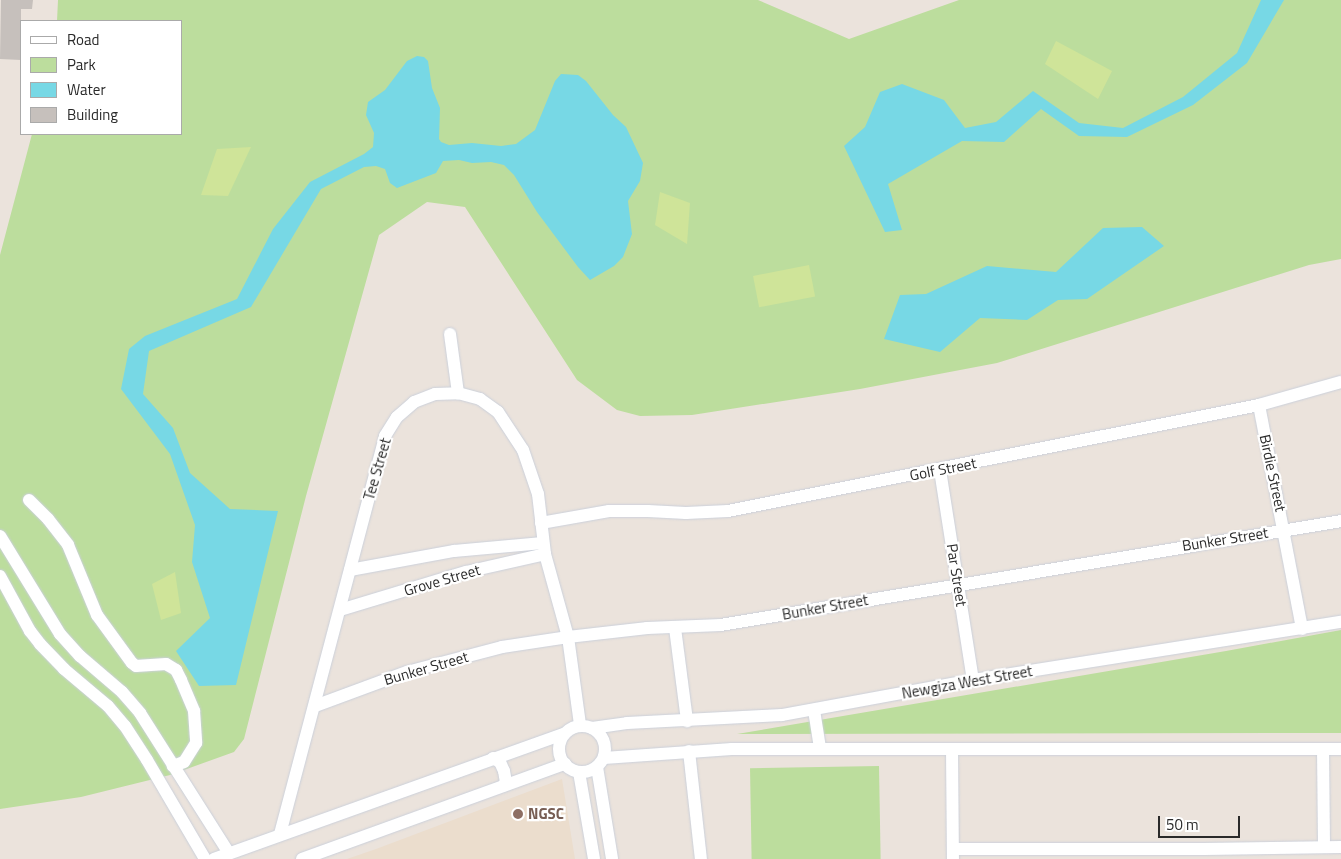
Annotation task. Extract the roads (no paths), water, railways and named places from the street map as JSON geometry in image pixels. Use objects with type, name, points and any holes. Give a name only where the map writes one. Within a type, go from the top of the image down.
[{"type":"street","points":[[450,334],[458,393]]},
{"type":"street","name":"Golf Street","points":[[541,523],[609,511],[648,510],[686,513],[728,511],[1259,405],[1341,382]]},
{"type":"street","name":"Tee Street","points":[[280,834],[385,436],[397,417],[414,402],[435,394],[458,393],[480,399],[498,412],[512,430],[531,470],[538,494],[544,548],[568,637],[586,727]]},
{"type":"street","name":"Birdie Street","points":[[1259,405],[1302,629]]},
{"type":"street","name":"Par Street","points":[[940,470],[974,680]]},
{"type":"street","points":[[29,500],[48,519],[68,545],[97,616],[132,663],[136,666],[166,664],[176,670],[194,711],[196,743],[184,762],[173,766]]},
{"type":"street","name":"Bunker Street","points":[[314,706],[407,672],[454,658],[502,648],[568,637],[647,628],[721,625],[1341,521]]},
{"type":"street","points":[[2,543],[60,634],[131,702],[229,853]]},
{"type":"street","name":"Grove Street","points":[[350,570],[454,551],[544,548]]},
{"type":"street","name":"Grove Street","points":[[340,610],[544,548]]},
{"type":"street","points":[[0,576],[30,631],[40,644],[64,669],[108,706],[125,726],[205,859]]},
{"type":"street","name":"Newgiza West Street","points":[[586,727],[782,715],[974,680],[1341,622]]},
{"type":"street","points":[[675,628],[687,721]]},
{"type":"street","points":[[814,710],[820,749]]},
{"type":"street","points":[[586,727],[602,737],[605,751],[600,762],[589,771],[579,772],[565,764],[559,753],[559,746],[564,734],[568,730],[586,727]]},
{"type":"street","points":[[214,859],[564,734]]},
{"type":"street","points":[[600,762],[689,751],[820,749],[1341,749]]},
{"type":"street","points":[[952,749],[953,854],[1341,847]]},
{"type":"street","points":[[1322,749],[1324,846]]},
{"type":"street","points":[[689,751],[700,859]]},
{"type":"street","points":[[493,758],[500,762],[504,772],[506,782],[503,786]]},
{"type":"street","points":[[600,762],[602,805],[612,859]]},
{"type":"street","points":[[302,859],[565,764]]},
{"type":"street","points":[[579,772],[594,859]]},
{"type":"street","points":[[586,808],[602,805]]},
{"type":"water","points":[[1261,0],[1284,0],[1247,63],[1193,105],[1127,137],[1079,136],[1041,109],[1004,142],[962,141],[888,184],[902,230],[885,232],[844,146],[865,127],[880,92],[902,84],[944,100],[965,128],[996,122],[1033,91],[1079,123],[1123,128],[1183,97],[1237,53]]},
{"type":"water","points":[[417,56],[424,57],[428,61],[432,88],[440,108],[439,139],[441,142],[449,145],[472,143],[501,146],[516,144],[535,130],[555,81],[561,74],[578,75],[586,81],[613,115],[626,127],[643,163],[640,181],[628,201],[632,234],[623,257],[614,266],[590,280],[537,212],[514,175],[504,165],[491,162],[443,161],[436,173],[397,188],[390,183],[385,169],[376,166],[364,167],[321,189],[251,307],[149,351],[143,394],[173,428],[190,473],[230,509],[278,511],[236,685],[199,686],[176,651],[210,618],[192,562],[195,525],[170,454],[121,389],[129,349],[145,336],[237,299],[273,229],[310,182],[364,154],[373,147],[374,133],[366,115],[368,102],[385,90],[407,61]]},
{"type":"water","points":[[1142,227],[1164,246],[1087,299],[1058,300],[1027,320],[980,318],[940,352],[884,339],[900,295],[926,294],[987,266],[1056,272],[1103,228]]},
{"type":"place","name":"NGSC","points":[[518,814]]}]
